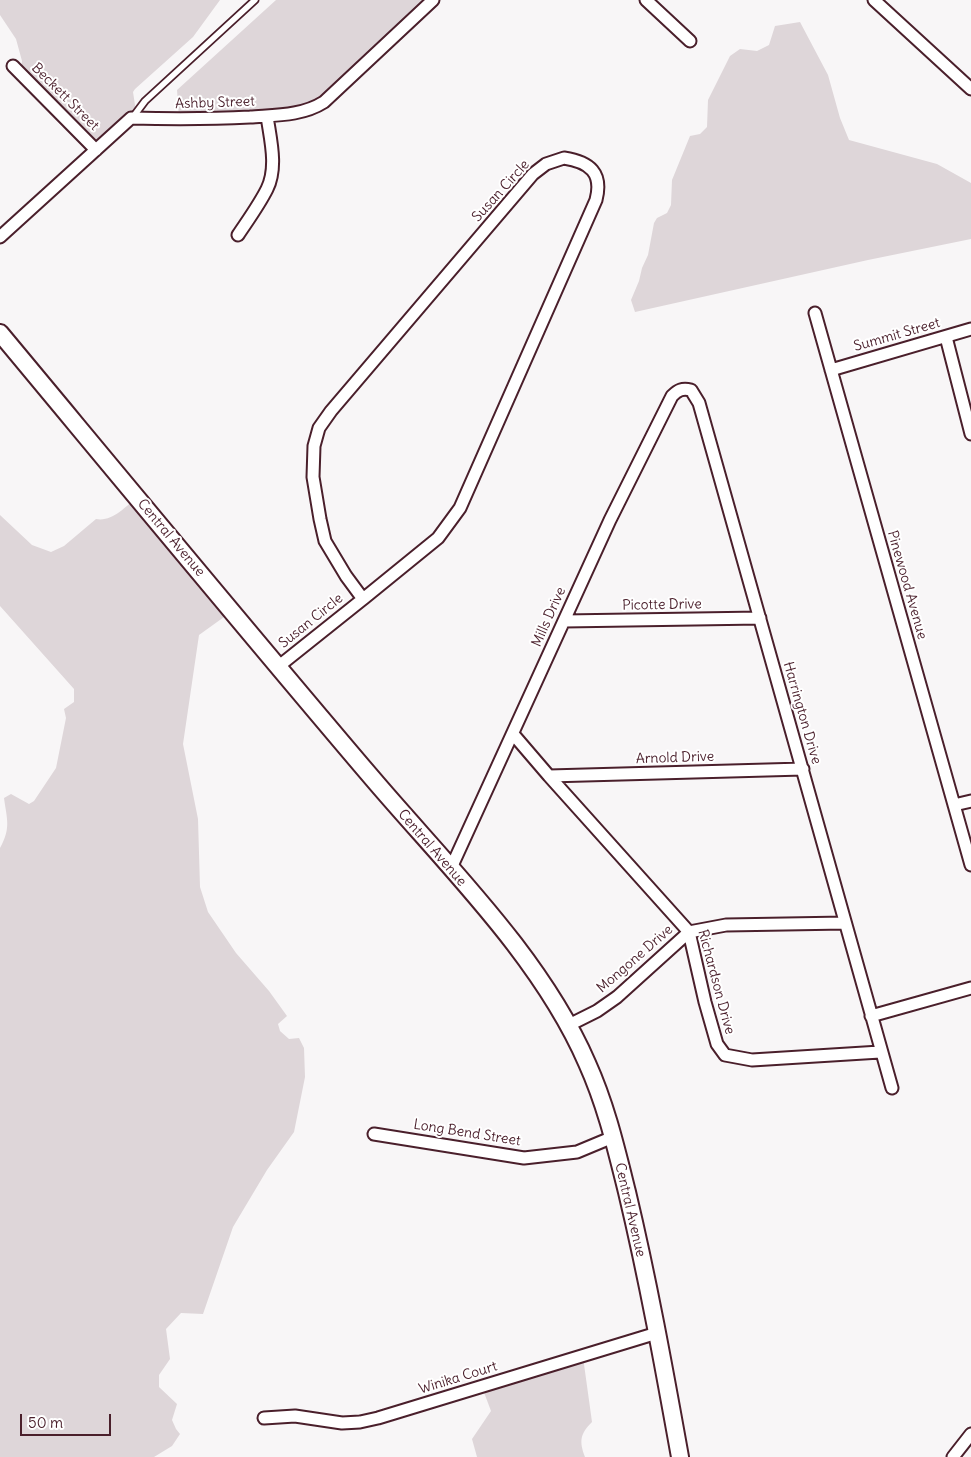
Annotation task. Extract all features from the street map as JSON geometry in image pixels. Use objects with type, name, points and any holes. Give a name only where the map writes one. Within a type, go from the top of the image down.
[{"type":"main road","name":"Central Avenue","points":[[4,342],[375,781],[451,868],[538,976],[569,1025],[598,1089],[613,1137],[636,1229],[680,1457]]},
{"type":"street","name":"Ashby Street","points":[[132,118],[176,120],[276,116],[313,109],[324,102],[433,0]]},
{"type":"street","points":[[646,0],[690,41]]},
{"type":"street","points":[[874,0],[971,89]]},
{"type":"street","name":"Beckett Street","points":[[13,66],[96,150]]},
{"type":"street","points":[[238,235],[268,188],[271,178],[272,157],[267,116]]},
{"type":"street","points":[[0,237],[132,118]]},
{"type":"street","name":"Susan Circle","points":[[279,666],[363,599],[438,538],[460,508],[596,200],[599,189],[598,182],[591,169],[580,161],[564,158],[556,160],[546,164],[533,174],[331,411],[319,428],[314,446],[313,477],[325,542],[363,599]]},
{"type":"street","name":"Pinewood Avenue","points":[[815,313],[971,865]]},
{"type":"street","name":"Summit Street","points":[[831,370],[971,329]]},
{"type":"street","points":[[946,337],[971,434]]},
{"type":"street","name":"Harrington Drive","points":[[686,389],[691,390],[699,403],[880,1052],[892,1088]]},
{"type":"street","name":"Mills Drive","points":[[451,868],[610,520],[672,396],[677,390],[686,389]]},
{"type":"street","name":"Picotte Drive","points":[[564,621],[760,618]]},
{"type":"street","name":"Richardson Drive","points":[[513,734],[689,932],[712,1027],[717,1044],[725,1055],[752,1060],[880,1052]]},
{"type":"street","name":"Arnold Drive","points":[[549,776],[802,769]]},
{"type":"street","points":[[954,805],[971,801]]},
{"type":"street","name":"Mongone Drive","points":[[569,1025],[597,1011],[617,997],[689,932],[726,925],[845,923]]},
{"type":"street","points":[[871,1016],[971,988]]},
{"type":"street","name":"Long Bend Street","points":[[374,1134],[524,1158],[577,1152],[613,1137]]},
{"type":"street","name":"Winika Court","points":[[264,1418],[294,1416],[342,1422],[360,1422],[657,1333]]},
{"type":"street","points":[[954,1457],[971,1434]]},
{"type":"lane","points":[[132,118],[145,101],[255,0]]},
{"type":"shaded area","points":[[0,0],[220,0],[193,37],[135,89],[133,92],[137,118],[97,148],[21,70],[22,61],[16,39],[0,15]]},
{"type":"shaded area","points":[[276,0],[431,0],[319,105],[273,116],[179,118],[177,90]]},
{"type":"shaded area","points":[[800,22],[828,75],[840,118],[849,140],[937,164],[971,183],[971,239],[635,312],[631,300],[648,255],[654,223],[657,218],[667,213],[671,205],[672,180],[690,136],[700,134],[707,127],[708,100],[730,56],[740,49],[757,51],[769,45],[775,26]]},
{"type":"shaded area","points":[[135,499],[231,612],[199,635],[183,744],[198,819],[200,887],[208,912],[236,953],[269,991],[287,1016],[278,1024],[280,1031],[289,1039],[299,1038],[304,1048],[305,1077],[294,1132],[267,1170],[233,1227],[203,1314],[181,1313],[166,1329],[170,1359],[159,1375],[159,1387],[177,1404],[172,1420],[180,1434],[172,1446],[154,1457],[0,1457],[0,848],[7,829],[4,798],[11,794],[29,804],[34,801],[56,768],[66,718],[64,709],[74,702],[74,689],[0,606],[0,515],[32,545],[51,552],[64,546],[96,519],[112,516]]},
{"type":"shaded area","points":[[583,1357],[592,1422],[585,1430],[581,1442],[585,1457],[477,1457],[472,1439],[491,1411],[482,1387]]}]
